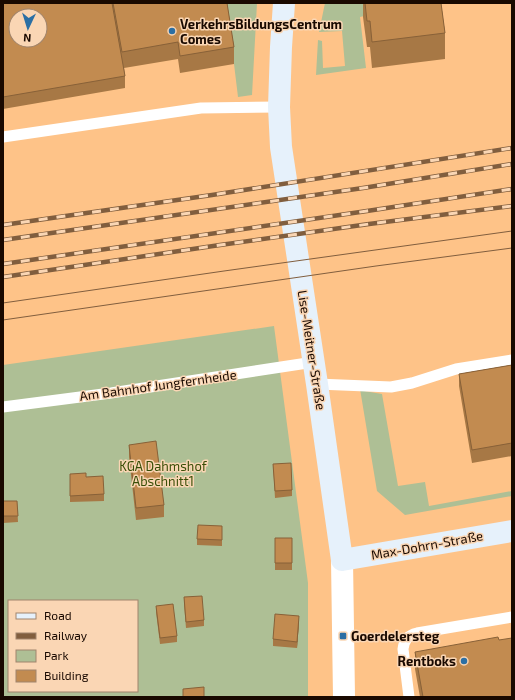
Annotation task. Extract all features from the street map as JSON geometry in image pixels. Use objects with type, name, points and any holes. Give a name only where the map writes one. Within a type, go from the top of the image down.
[{"type":"main road","name":"Lise-Meitner-Straße","points":[[284,3],[278,107],[282,147],[342,560]]},
{"type":"main road","name":"Max-Dohrn-Straße","points":[[342,560],[512,531]]},
{"type":"street","name":"Lise-Meitner-Straße","points":[[342,560],[344,697]]},
{"type":"lane","points":[[3,137],[201,108],[278,107]]},
{"type":"lane","points":[[317,384],[390,387],[412,383],[456,369],[512,360]]},
{"type":"lane","name":"Am Bahnhof Jungfernheide","points":[[3,407],[314,362]]},
{"type":"lane","points":[[409,697],[403,649],[407,638],[412,634],[512,617]]},
{"type":"green space","points":[[224,3],[257,3],[252,95],[238,97]]},
{"type":"green space","points":[[325,3],[419,3],[360,17],[366,68],[316,75],[318,40],[322,41],[323,68],[345,66],[342,31],[319,32]]},
{"type":"green space","name":"KGA Dahmshof Abschnitt1","points":[[274,326],[308,583],[308,697],[3,697],[3,365]]},
{"type":"green space","points":[[360,389],[382,394],[398,486],[425,482],[429,506],[512,491],[512,496],[405,515],[377,491]]},
{"type":"building","points":[[3,3],[112,3],[125,76],[3,97]]},
{"type":"building","name":"VerkehrsBildungsCentrum Comes","points":[[113,3],[227,3],[234,47],[180,56],[178,42],[122,52]]},
{"type":"building","points":[[365,3],[441,3],[445,33],[372,42],[370,21],[367,21]]},
{"type":"building","points":[[512,365],[512,443],[472,450],[459,374]]},
{"type":"building","points":[[156,441],[164,505],[136,508],[129,445]]},
{"type":"building","points":[[291,463],[292,490],[275,491],[273,464]]},
{"type":"building","points":[[86,473],[86,477],[103,476],[104,494],[70,496],[70,474]]},
{"type":"building","points":[[3,501],[17,501],[18,516],[3,516]]},
{"type":"building","points":[[198,525],[222,526],[222,540],[197,539]]},
{"type":"building","points":[[275,538],[292,538],[292,563],[275,563]]},
{"type":"building","points":[[202,596],[204,620],[186,622],[184,597]]},
{"type":"building","points":[[173,604],[177,636],[160,638],[156,606]]},
{"type":"building","points":[[275,614],[299,616],[297,642],[273,639]]},
{"type":"building","points":[[498,637],[499,640],[512,638],[512,697],[423,697],[415,652]]},
{"type":"building","points":[[204,687],[204,697],[183,697],[183,689]]},
{"type":"tram line","points":[[3,303],[512,231]]},
{"type":"tram line","points":[[3,320],[376,266],[512,248]]},
{"type":"railway","points":[[3,225],[212,195],[512,148]]},
{"type":"railway","points":[[3,240],[363,188],[512,164]]},
{"type":"railway","points":[[3,264],[512,189]]},
{"type":"railway","points":[[3,277],[369,224],[512,206]]},
{"type":"place","name":"VerkehrsBildungsCentrum Comes","points":[[172,31]]},
{"type":"place","name":"Goerdelersteg","points":[[343,636]]},
{"type":"place","name":"Rentboks","points":[[464,661]]}]
